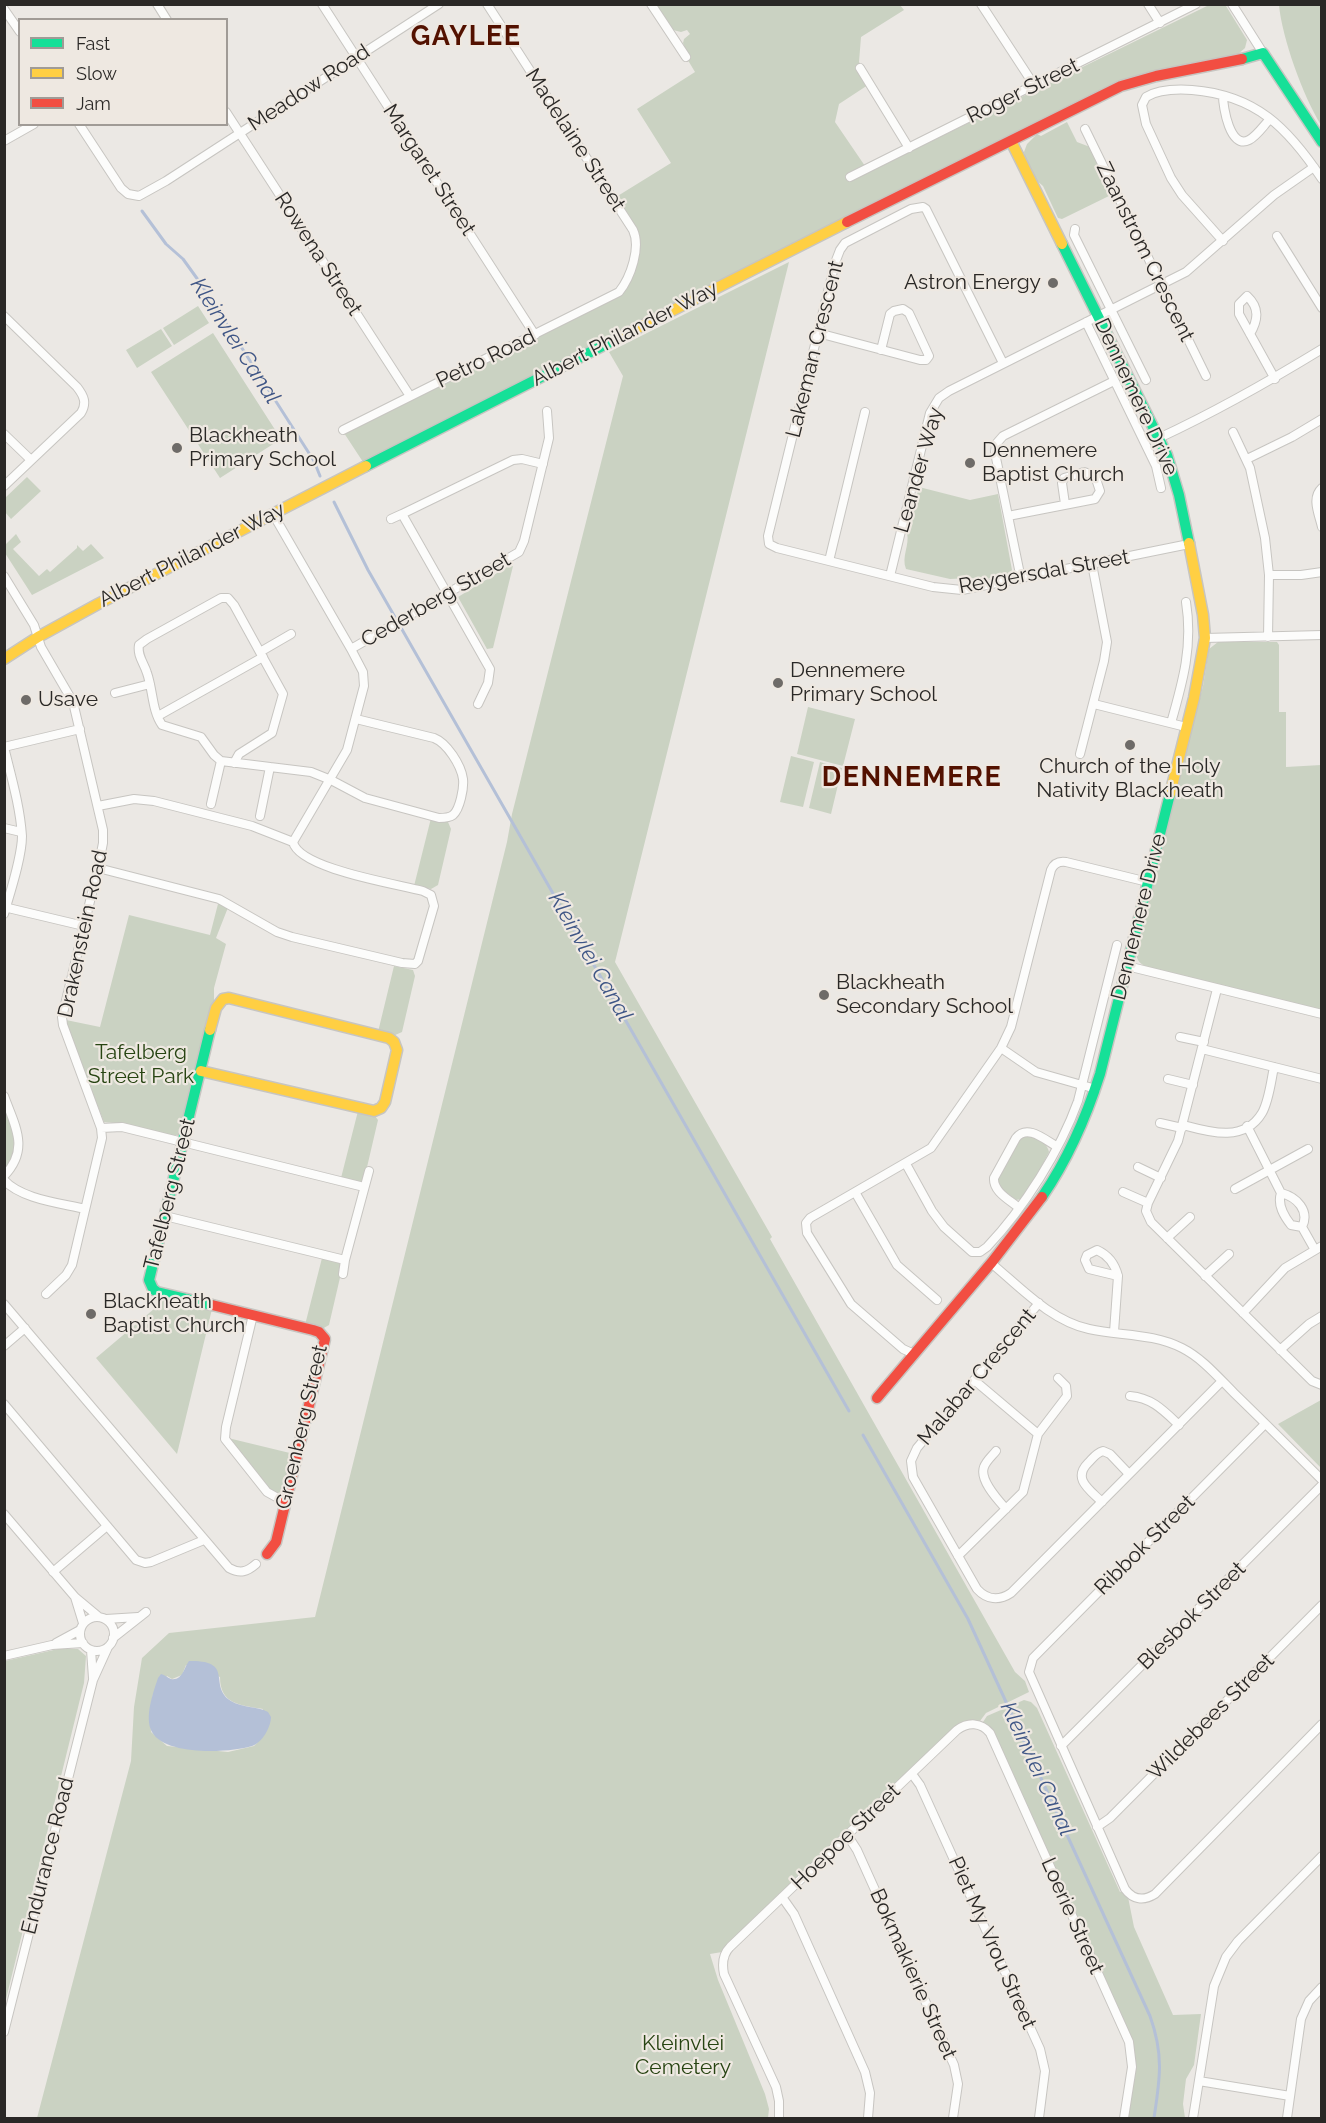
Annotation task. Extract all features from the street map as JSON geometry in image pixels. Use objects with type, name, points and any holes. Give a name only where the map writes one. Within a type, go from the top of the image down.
[{"type":"street","points":[[157,4],[166,18]]},
{"type":"street","name":"Margaret Street","points":[[322,4],[535,334]]},
{"type":"street","name":"Meadow Road","points":[[80,126],[121,188],[128,194],[136,196],[152,190],[439,4]]},
{"type":"street","name":"Madelaine Street","points":[[487,4],[637,238],[625,283]]},
{"type":"street","points":[[651,4],[686,57]]},
{"type":"street","points":[[981,4],[1034,85]]},
{"type":"street","points":[[1148,4],[1160,23]]},
{"type":"street","name":"Roger Street","points":[[850,177],[1196,4]]},
{"type":"street","points":[[1232,4],[1322,142]]},
{"type":"street","points":[[4,9],[18,29]]},
{"type":"street","name":"Albert Philander Way","points":[[4,659],[38,637],[98,604],[334,482],[743,274],[1133,82],[1263,53]]},
{"type":"street","points":[[860,68],[909,148]]},
{"type":"street","points":[[1223,241],[1175,186],[1149,132],[1142,105],[1144,98],[1149,94],[1173,90],[1201,91],[1223,96],[1254,108],[1270,118],[1296,142],[1322,179]]},
{"type":"street","points":[[1223,96],[1224,116],[1240,141],[1249,140],[1270,118]]},
{"type":"street","name":"Rowena Street","points":[[228,115],[410,396]]},
{"type":"street","points":[[4,141],[30,126]]},
{"type":"street","name":"Zaanstrom Crescent","points":[[1085,129],[1206,376]]},
{"type":"street","name":"Dennemere Drive","points":[[877,1398],[1037,1207],[1079,1134],[1096,1089],[1186,727],[1205,638],[1189,544],[1175,477],[1167,455],[1011,141]]},
{"type":"street","name":"Leander Way","points":[[890,576],[933,408],[944,394],[1186,273],[1274,195],[1314,167]]},
{"type":"street","name":"Lakeman Crescent","points":[[768,536],[835,263],[842,247],[857,236],[911,209],[923,207],[928,211],[1003,363]]},
{"type":"street","points":[[1075,229],[1074,235],[1146,380]]},
{"type":"street","points":[[1277,236],[1322,308]]},
{"type":"street","name":"Petro Road","points":[[343,430],[619,292],[625,283]]},
{"type":"street","points":[[818,333],[881,350],[923,360],[928,359],[929,356],[909,313],[903,309],[890,314],[881,350]]},
{"type":"street","points":[[4,316],[77,387],[83,395],[84,404],[81,413],[4,486]]},
{"type":"street","points":[[1086,322],[1156,466],[1161,488]]},
{"type":"street","points":[[1250,333],[1275,379]]},
{"type":"street","points":[[1159,438],[1227,406],[1322,349]]},
{"type":"street","points":[[1021,579],[995,453],[998,441],[1003,436],[1114,381]]},
{"type":"street","name":"Cederberg Street","points":[[351,649],[521,550],[549,438],[547,411]]},
{"type":"street","points":[[829,561],[865,412]]},
{"type":"street","points":[[1247,459],[1322,419]]},
{"type":"street","points":[[1233,432],[1247,459],[1264,538],[1269,575],[1268,637]]},
{"type":"street","points":[[4,434],[31,460]]},
{"type":"street","points":[[391,519],[513,460],[522,459],[543,464]]},
{"type":"street","points":[[1008,516],[1097,498],[1100,489],[1093,474],[1084,472],[1064,478],[1062,483],[1065,504]]},
{"type":"street","points":[[1322,488],[1317,492],[1316,498],[1322,527]]},
{"type":"street","points":[[273,514],[351,649],[364,677],[364,686],[347,750],[293,842]]},
{"type":"street","points":[[402,514],[490,669],[488,683],[478,704]]},
{"type":"street","name":"Reygersdal Street","points":[[768,536],[768,541],[773,547],[952,590],[1021,579],[1189,544]]},
{"type":"street","points":[[1080,754],[1094,704],[1107,642],[1092,564]]},
{"type":"street","points":[[1269,575],[1301,575],[1322,572]]},
{"type":"street","name":"Drakenstein Road","points":[[4,576],[34,625],[41,647],[71,697],[104,836],[63,1007],[62,1020],[101,1128],[101,1142],[70,1271],[46,1294]]},
{"type":"street","points":[[234,764],[239,754],[270,735],[277,721],[283,693],[232,602],[228,598],[221,598],[140,643],[138,653],[150,684],[158,716],[165,726],[201,737],[221,761],[234,764],[308,771],[365,798],[439,818],[451,816],[458,808],[463,784],[462,776],[441,741],[356,719]]},
{"type":"street","points":[[1171,723],[1188,657],[1189,631],[1186,602]]},
{"type":"street","points":[[158,716],[261,655],[291,634]]},
{"type":"street","points":[[1205,638],[1322,635]]},
{"type":"street","points":[[115,693],[150,684]]},
{"type":"street","points":[[1094,704],[1186,727]]},
{"type":"street","points":[[80,729],[4,747],[22,837],[13,884],[5,910],[84,926]]},
{"type":"street","points":[[211,804],[221,761]]},
{"type":"street","points":[[260,816],[270,767]]},
{"type":"street","points":[[98,806],[134,800],[154,801],[252,826],[293,842],[299,852],[323,866],[423,891],[431,896],[434,906],[418,961],[415,964],[402,963],[292,937],[277,932],[219,899],[98,868]]},
{"type":"street","points":[[4,828],[21,832]]},
{"type":"street","points":[[914,1354],[903,1349],[851,1304],[806,1231],[806,1223],[810,1218],[926,1152],[936,1142],[1001,1048],[1013,1018],[1054,865],[1066,861],[1148,882]]},
{"type":"street","name":"Dennemere Drive","points":[[906,1164],[936,1218],[944,1227],[975,1253],[987,1247],[1028,1197],[1072,1116],[1117,945]]},
{"type":"street","points":[[1127,966],[1322,1014]]},
{"type":"street","points":[[1217,989],[1183,1126],[1146,1211],[1151,1222],[1205,1276],[1312,1381],[1322,1385]]},
{"type":"street","name":"Tafelberg Street","points":[[150,1285],[150,1274],[216,1008],[221,1000],[232,999],[389,1038],[394,1042],[397,1050],[386,1098],[378,1110],[367,1111],[201,1071]]},
{"type":"street","points":[[1180,1037],[1203,1046],[1322,1079]]},
{"type":"street","points":[[1001,1048],[1036,1072],[1096,1089]]},
{"type":"street","points":[[1160,1123],[1224,1134],[1247,1126],[1263,1112],[1274,1067]]},
{"type":"street","points":[[1168,1079],[1193,1085]]},
{"type":"street","points":[[4,1096],[20,1138],[14,1162],[4,1178],[15,1190],[28,1195],[85,1209]]},
{"type":"street","points":[[1243,1313],[1285,1268],[1318,1248],[1302,1227],[1293,1226],[1286,1218],[1279,1202],[1281,1193],[1247,1126]]},
{"type":"street","points":[[101,1128],[122,1127],[364,1187]]},
{"type":"street","points":[[1019,1208],[997,1189],[994,1181],[1016,1138],[1027,1131],[1056,1146]]},
{"type":"street","points":[[1235,1189],[1308,1149]]},
{"type":"street","points":[[1138,1167],[1161,1178]]},
{"type":"street","points":[[343,1274],[369,1171]]},
{"type":"street","points":[[855,1192],[897,1265],[937,1300]]},
{"type":"street","points":[[1122,1192],[1148,1203]]},
{"type":"street","points":[[1281,1193],[1293,1197],[1299,1203],[1305,1218],[1302,1227]]},
{"type":"street","points":[[165,1216],[345,1260]]},
{"type":"street","points":[[1167,1238],[1190,1217]]},
{"type":"street","points":[[1205,1276],[1228,1254]]},
{"type":"street","points":[[992,1263],[1039,1303],[1072,1323],[1088,1329],[1146,1336],[1184,1349],[1222,1381],[1322,1480]]},
{"type":"street","points":[[1114,1332],[1118,1276]]},
{"type":"street","name":"Groenberg Street","points":[[150,1285],[157,1292],[319,1332],[325,1339],[276,1542],[267,1554]]},
{"type":"street","name":"Malabar Crescent","points":[[1039,1303],[917,1448],[911,1461],[913,1477],[958,1556],[981,1593],[990,1598],[1004,1598],[1011,1593],[1222,1381]]},
{"type":"street","points":[[4,1304],[229,1568],[242,1572],[256,1564]]},
{"type":"street","points":[[253,1315],[225,1439],[267,1492],[285,1502]]},
{"type":"street","points":[[1280,1350],[1309,1324],[1322,1316]]},
{"type":"street","points":[[4,1346],[25,1328]]},
{"type":"street","points":[[958,1556],[1018,1498],[1026,1485],[1038,1434],[1067,1396],[1066,1386],[1058,1378]]},
{"type":"street","points":[[974,1380],[1038,1434]]},
{"type":"street","points":[[1130,1396],[1156,1403],[1179,1425]]},
{"type":"street","points":[[4,1404],[134,1558],[145,1563],[204,1540]]},
{"type":"street","name":"Ribbok Street","points":[[1061,1746],[1031,1678],[1029,1668],[1033,1658],[1265,1424]]},
{"type":"street","points":[[996,1451],[985,1464],[983,1474],[994,1495],[1006,1509]]},
{"type":"street","points":[[1102,1502],[1083,1482],[1080,1474],[1082,1469],[1103,1451],[1110,1454],[1129,1474]]},
{"type":"street","name":"Blesbok Street","points":[[1061,1746],[1322,1485]]},
{"type":"street","points":[[4,1514],[75,1597],[113,1628],[113,1638]]},
{"type":"street","points":[[53,1572],[107,1526]]},
{"type":"street","points":[[75,1597],[82,1627],[80,1637],[91,1650],[102,1650],[108,1647],[113,1638],[146,1612]]},
{"type":"street","name":"Wildebees Street","points":[[1097,1827],[1110,1818],[1322,1605]]},
{"type":"street","points":[[52,1645],[82,1627],[92,1617],[138,1617]]},
{"type":"street","points":[[4,1656],[52,1645],[83,1643]]},
{"type":"street","name":"Endurance Road","points":[[4,2032],[93,1680],[108,1647]]},
{"type":"street","name":"Endurance Road","points":[[91,1650],[93,1680]]},
{"type":"street","name":"Hoepoe Street","points":[[779,2118],[776,2087],[726,1978],[723,1961],[725,1954],[960,1727],[977,1724]]},
{"type":"street","name":"Loerie Street","points":[[977,1724],[990,1733],[1129,2042],[1132,2067],[1124,2118]]},
{"type":"street","points":[[1061,1746],[1125,1889],[1132,1896],[1141,1899],[1155,1894],[1322,1724]]},
{"type":"street","name":"Piet My Vrou Street","points":[[912,1774],[920,1785],[1040,2049],[1045,2071],[1039,2118]]},
{"type":"street","name":"Bokmakierie Street","points":[[848,1836],[857,1850],[954,2065],[958,2085],[953,2118]]},
{"type":"street","points":[[1193,2118],[1214,1986],[1226,1957],[1238,1941],[1322,1856]]},
{"type":"street","points":[[782,1897],[794,1914],[866,2072],[870,2093],[868,2118]]},
{"type":"street","points":[[1287,2118],[1301,2019],[1309,2001],[1322,1987]]},
{"type":"street","points":[[1199,2081],[1290,2096]]},
{"type":"green space","points":[[656,5],[900,5],[904,10],[861,37],[859,62],[871,83],[839,104],[835,122],[865,166],[847,174],[850,181],[1209,5],[1226,6],[1247,40],[1245,48],[1237,55],[1149,72],[1108,86],[363,462],[344,433],[617,297],[639,251],[616,197],[671,163],[637,109],[695,72],[686,57],[687,52],[683,43],[690,34],[687,30],[681,32],[673,30]]},
{"type":"green space","points":[[1279,5],[1321,5],[1321,125],[1307,99],[1294,66],[1284,34]]},
{"type":"green space","points":[[1067,122],[1077,142],[1090,147],[1113,194],[1062,219],[1058,218],[1043,186],[1036,180],[1025,159],[1024,152],[1027,144],[1037,134],[1041,136]]},
{"type":"green space","name":"Kleinvlei Cemetery","points":[[789,262],[615,962],[772,1237],[770,1239],[1015,1672],[1025,1681],[1029,1692],[986,1713],[980,1721],[971,1720],[959,1724],[722,1952],[710,1954],[718,1980],[765,2094],[769,2109],[768,2118],[37,2118],[131,1761],[134,1707],[142,1658],[169,1633],[315,1617],[507,842],[512,814],[623,376],[609,352]],"holes":[[[186,1665],[220,1677],[224,1693],[233,1702],[263,1709],[258,1742],[254,1746],[228,1752],[167,1746],[151,1732],[150,1716],[153,1694],[167,1676],[172,1679],[182,1675]]]},
{"type":"green space","points":[[198,306],[209,323],[174,345],[163,328]]},
{"type":"green space","points":[[161,329],[172,346],[137,368],[126,350]]},
{"type":"green space","points":[[213,333],[281,439],[220,478],[151,372]]},
{"type":"green space","points":[[27,477],[41,491],[11,519],[5,512],[5,498]]},
{"type":"green space","points":[[919,487],[970,500],[998,494],[1012,570],[1010,574],[978,581],[972,578],[950,579],[906,569],[904,560],[907,533]]},
{"type":"green space","points":[[16,534],[21,542],[13,549],[39,576],[47,569],[50,572],[77,548],[77,545],[83,551],[91,544],[104,558],[32,595],[5,553],[5,545]]},
{"type":"green space","points":[[513,566],[493,648],[487,649],[458,597],[507,567]]},
{"type":"green space","points":[[1218,642],[1277,642],[1279,645],[1279,712],[1286,712],[1286,767],[1321,765],[1321,1011],[1150,968],[1142,964],[1137,957],[1136,951],[1203,686],[1209,649]]},
{"type":"green space","points":[[808,707],[855,719],[843,766],[797,754]]},
{"type":"green space","points":[[791,756],[814,762],[803,807],[780,802]]},
{"type":"green space","points":[[820,762],[842,768],[831,814],[809,808]]},
{"type":"green space","points":[[431,818],[448,822],[451,829],[438,885],[431,889],[414,886]]},
{"type":"green space","name":"Tafelberg Street Park","points":[[219,900],[229,905],[216,938],[226,944],[214,988],[214,1004],[182,1131],[172,1136],[125,1124],[104,1122],[67,1029],[66,1020],[100,1027],[129,915],[210,935]]},
{"type":"green space","points":[[394,966],[413,970],[415,976],[402,1032],[393,1036],[378,1032]]},
{"type":"green space","points":[[4,1107],[16,1147],[15,1154],[5,1168]]},
{"type":"green space","points":[[358,1111],[375,1116],[378,1120],[364,1180],[360,1183],[341,1178]]},
{"type":"green space","points":[[1023,1136],[1039,1140],[1046,1145],[1049,1152],[1031,1187],[1022,1199],[1016,1200],[999,1187],[997,1179],[1018,1140]]},
{"type":"green space","points":[[322,1258],[339,1262],[342,1269],[329,1325],[322,1329],[305,1325]]},
{"type":"green space","points":[[160,1296],[212,1309],[177,1454],[96,1358],[161,1303]]},
{"type":"green space","points":[[1321,1400],[1321,1468],[1278,1424]]},
{"type":"green space","points":[[228,1438],[294,1454],[283,1492],[276,1494],[271,1491]]},
{"type":"green space","points":[[67,1647],[78,1649],[86,1656],[84,1683],[5,2003],[5,1661]]},
{"type":"green space","points":[[1024,1700],[1031,1702],[1037,1708],[1120,1892],[1128,1897],[1134,1927],[1173,2015],[1201,2014],[1194,2065],[1186,2079],[1183,2104],[1185,2118],[1128,2118],[1135,2067],[1133,2043],[992,1731],[983,1722],[987,1716]]},
{"type":"water","points":[[189,1661],[203,1662],[217,1669],[224,1695],[231,1701],[268,1712],[271,1717],[269,1725],[259,1742],[252,1746],[229,1750],[199,1751],[170,1745],[159,1740],[152,1732],[149,1713],[158,1678],[161,1674],[171,1679],[178,1678]]},
{"type":"waterway","name":"Kleinvlei Canal","points":[[142,211],[166,244],[183,259],[201,284],[314,461],[320,476]]},
{"type":"waterway","name":"Kleinvlei Canal","points":[[334,502],[368,570],[849,1411]]},
{"type":"waterway","name":"Kleinvlei Canal","points":[[863,1435],[968,1619],[1150,2016],[1159,2055],[1158,2091],[1154,2118]]},
{"type":"traffic: fast","points":[[1242,59],[1263,53],[1322,142]]},
{"type":"traffic: fast","points":[[1062,244],[1167,455],[1179,495],[1189,543]]},
{"type":"traffic: fast","points":[[366,466],[622,336]]},
{"type":"traffic: fast","points":[[1042,1197],[1075,1138],[1100,1074],[1170,794]]},
{"type":"traffic: fast","points":[[210,1030],[149,1280],[157,1292],[212,1305]]},
{"type":"traffic: slow","points":[[1011,141],[1062,244]]},
{"type":"traffic: slow","points":[[622,336],[847,222]]},
{"type":"traffic: slow","points":[[4,659],[38,637],[98,604],[366,466]]},
{"type":"traffic: slow","points":[[1170,794],[1194,698],[1205,638],[1203,615],[1189,543]]},
{"type":"traffic: slow","points":[[201,1071],[374,1111],[381,1108],[385,1102],[397,1050],[394,1042],[389,1038],[229,998],[223,999],[216,1008],[210,1030]]},
{"type":"traffic: jam","points":[[847,222],[1121,86],[1156,76],[1242,59]]},
{"type":"traffic: jam","points":[[877,1398],[992,1262],[1042,1197]]},
{"type":"traffic: jam","points":[[212,1305],[313,1330],[319,1332],[325,1339],[276,1542],[267,1554]]},
{"type":"place","name":"Astron Energy","points":[[1053,283]]},
{"type":"place","name":"Blackheath Primary School","points":[[177,448]]},
{"type":"place","name":"Dennemere Baptist Church","points":[[970,463]]},
{"type":"place","name":"Dennemere Primary School","points":[[778,683]]},
{"type":"place","name":"Usave","points":[[26,700]]},
{"type":"place","name":"Church of the Holy Nativity Blackheath","points":[[1130,745]]},
{"type":"place","name":"Blackheath Secondary School","points":[[824,995]]},
{"type":"place","name":"Blackheath Baptist Church","points":[[91,1314]]},
{"type":"district","name":"GAYLEE","points":[[466,37]]},
{"type":"district","name":"DENNEMERE","points":[[912,778]]}]
